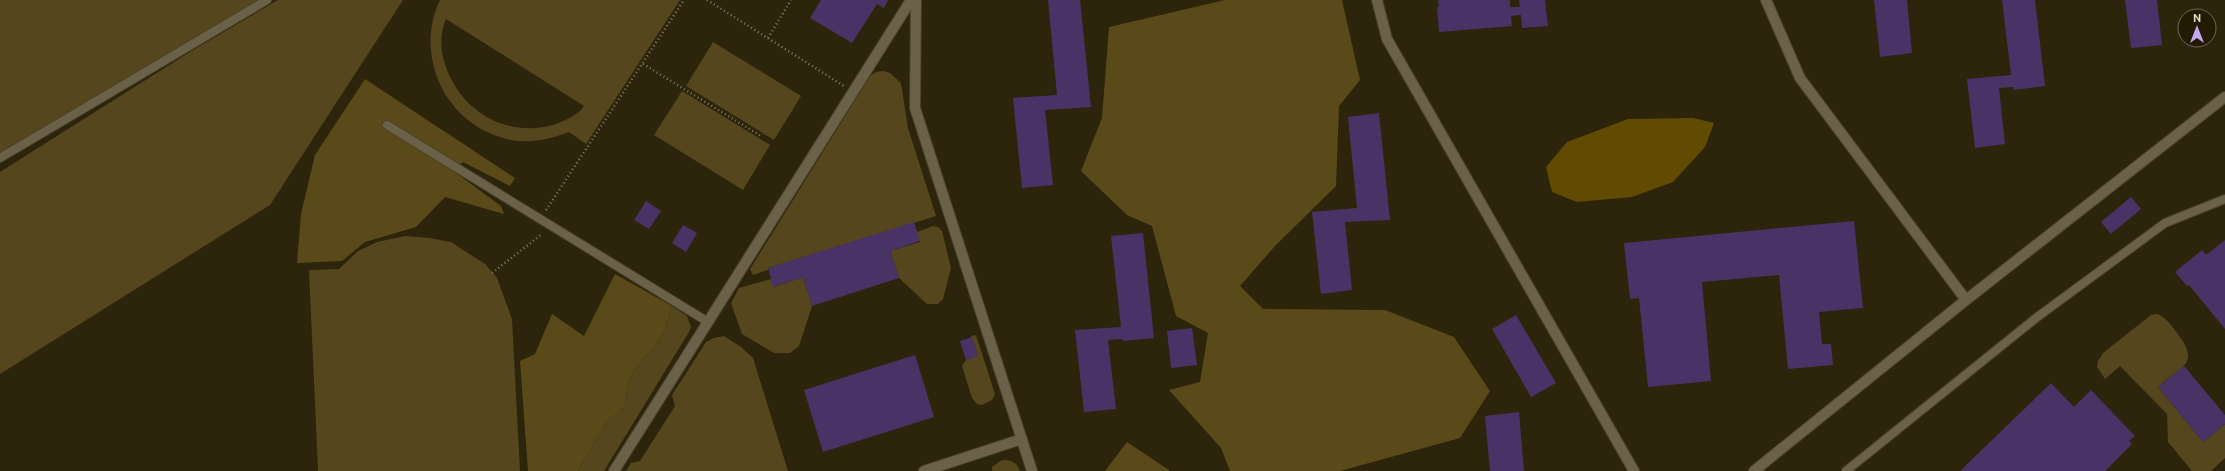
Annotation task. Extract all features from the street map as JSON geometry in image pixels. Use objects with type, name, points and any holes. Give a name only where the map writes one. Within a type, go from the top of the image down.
[{"type":"street","points":[[614,471],[911,0]]},
{"type":"street","points":[[916,0],[915,108],[1032,471]]},
{"type":"street","points":[[1377,0],[1387,39],[1634,471]]},
{"type":"street","points":[[1766,0],[1800,78],[1966,300]]},
{"type":"street","points":[[1754,471],[1966,300],[2225,97]]},
{"type":"street","points":[[924,471],[1022,439]]},
{"type":"lane","points":[[0,158],[267,0]]},
{"type":"lane","points":[[387,125],[708,322]]},
{"type":"lane","points":[[1846,471],[2036,318],[2165,223],[2225,199]]},
{"type":"path","points":[[541,219],[684,0]]},
{"type":"path","points":[[707,0],[853,92]]},
{"type":"path","points":[[768,38],[791,0]]},
{"type":"path","points":[[643,64],[761,136]]},
{"type":"path","points":[[492,273],[552,226]]},
{"type":"shaded area","points":[[0,0],[259,0],[0,153]]},
{"type":"shaded area","points":[[278,0],[403,0],[270,205],[0,374],[0,172],[193,50]]},
{"type":"shaded area","points":[[440,0],[680,0],[586,144],[569,132],[536,141],[511,140],[482,130],[465,117],[450,102],[440,83],[433,63],[431,42],[433,21]],"holes":[[[446,19],[584,106],[575,115],[568,119],[556,124],[538,128],[521,128],[488,118],[474,108],[462,96],[452,81],[442,53],[442,35]]]},
{"type":"shaded area","points":[[1225,0],[1342,0],[1360,80],[1339,106],[1336,186],[1275,246],[1240,286],[1263,309],[1385,310],[1454,337],[1490,391],[1460,438],[1340,471],[1230,471],[1221,448],[1169,390],[1200,382],[1208,333],[1176,316],[1152,226],[1127,215],[1081,171],[1102,118],[1109,27]]},
{"type":"shaded area","points":[[713,42],[801,96],[774,140],[686,86]]},
{"type":"shaded area","points":[[883,71],[890,73],[901,83],[908,128],[936,216],[768,268],[768,270],[753,275],[750,269],[870,76],[876,72]]},
{"type":"shaded area","points":[[365,79],[515,178],[510,186],[463,162],[452,170],[501,206],[504,214],[445,197],[416,227],[365,242],[342,261],[297,263],[301,214],[315,155]]},
{"type":"shaded area","points":[[682,91],[770,145],[743,190],[654,135]]},
{"type":"shaded area","points":[[1693,118],[1714,123],[1705,147],[1673,182],[1632,197],[1577,202],[1552,192],[1546,167],[1567,142],[1628,119]]},
{"type":"shaded area","points":[[933,226],[938,227],[942,231],[951,268],[943,299],[938,304],[927,304],[899,278],[890,251],[920,242],[917,232]]},
{"type":"shaded area","points":[[405,236],[451,242],[485,264],[497,278],[512,319],[520,471],[318,471],[309,270],[339,269],[358,251],[377,242]]},
{"type":"shaded area","points":[[615,274],[672,306],[663,333],[657,343],[633,372],[629,381],[626,406],[607,421],[578,471],[528,471],[520,361],[535,354],[552,314],[584,336]]},
{"type":"shaded area","points":[[803,277],[812,306],[799,346],[790,353],[774,353],[742,334],[731,303],[739,288],[771,279],[774,287]]},
{"type":"shaded area","points":[[672,306],[687,316],[691,327],[689,332],[604,471],[578,471],[607,421],[626,406],[629,381],[633,372],[657,343],[663,333]]},
{"type":"shaded area","points":[[2157,314],[2166,319],[2177,333],[2188,352],[2188,359],[2185,364],[2158,387],[2203,442],[2225,424],[2225,458],[2211,471],[2192,471],[2168,442],[2167,414],[2120,366],[2105,379],[2097,367],[2098,361],[2103,353],[2151,315]]},
{"type":"shaded area","points":[[976,335],[995,394],[992,400],[982,405],[977,404],[972,398],[962,366],[966,360],[978,356],[971,336]]},
{"type":"shaded area","points":[[724,336],[741,347],[753,358],[788,471],[626,471],[631,463],[640,461],[675,406],[672,395],[706,342],[714,338]]},
{"type":"shaded area","points":[[1127,442],[1169,470],[1169,471],[1105,471]]},
{"type":"shaded area","points":[[1002,460],[1013,462],[1017,465],[1020,471],[992,471],[992,467]]},
{"type":"building","points":[[821,0],[888,0],[884,8],[877,4],[852,43],[810,18]]},
{"type":"building","points":[[1048,0],[1080,0],[1091,107],[1045,110],[1053,185],[1022,188],[1013,98],[1057,95]]},
{"type":"building","points":[[1438,0],[1510,0],[1510,7],[1520,7],[1519,0],[1545,0],[1548,26],[1522,28],[1521,15],[1511,16],[1512,26],[1439,32],[1437,7],[1439,7]]},
{"type":"building","points":[[1874,0],[1907,0],[1912,53],[1880,57]]},
{"type":"building","points":[[2002,0],[2035,0],[2045,86],[2014,90],[2013,87],[1999,88],[2005,144],[1975,148],[1967,79],[2011,75]]},
{"type":"building","points":[[2125,0],[2157,0],[2162,45],[2131,48]]},
{"type":"building","points":[[1379,113],[1390,220],[1345,222],[1352,290],[1321,294],[1312,212],[1357,208],[1348,117]]},
{"type":"building","points":[[2131,197],[2141,209],[2111,234],[2101,222]]},
{"type":"building","points":[[646,201],[661,211],[649,229],[634,220]]},
{"type":"building","points":[[1854,221],[1863,308],[1819,312],[1822,344],[1831,344],[1833,365],[1788,369],[1779,275],[1702,282],[1711,381],[1648,387],[1639,298],[1630,299],[1624,243]]},
{"type":"building","points":[[914,222],[920,241],[890,251],[899,278],[812,306],[803,277],[773,287],[768,268]]},
{"type":"building","points":[[683,225],[697,233],[686,252],[672,243]]},
{"type":"building","points":[[1143,233],[1154,338],[1123,341],[1122,339],[1108,340],[1116,409],[1084,412],[1075,330],[1121,327],[1111,236]]},
{"type":"building","points":[[2225,240],[2225,329],[2189,285],[2187,286],[2175,272],[2202,250],[2206,255]]},
{"type":"building","points":[[1516,315],[1556,383],[1531,397],[1492,329]]},
{"type":"building","points":[[1192,328],[1197,365],[1171,368],[1167,331]]},
{"type":"building","points":[[972,337],[978,356],[966,360],[960,341]]},
{"type":"building","points":[[915,355],[934,417],[823,452],[804,390]]},
{"type":"building","points":[[2184,366],[2225,415],[2225,424],[2203,442],[2158,387]]},
{"type":"building","points":[[2051,383],[2074,407],[2091,390],[2135,436],[2129,441],[2132,444],[2105,471],[1960,471]]},
{"type":"building","points":[[1519,412],[1524,471],[1490,471],[1485,416]]}]
